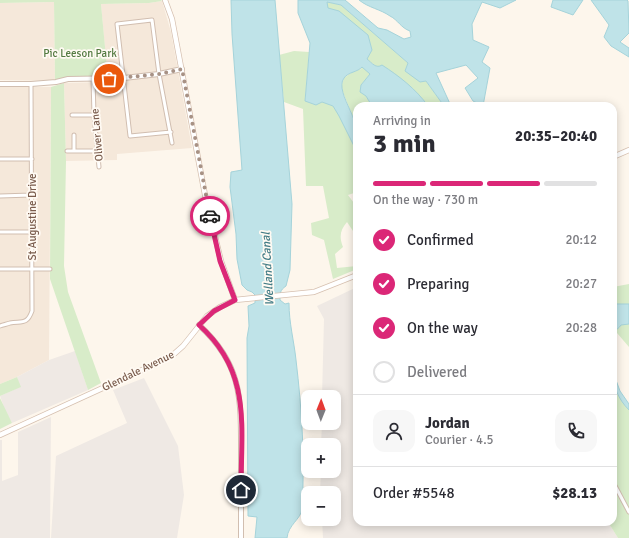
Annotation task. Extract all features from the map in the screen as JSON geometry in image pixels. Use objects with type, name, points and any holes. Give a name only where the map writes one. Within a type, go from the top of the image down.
[{"type":"main road","points":[[165,0],[172,19],[210,217],[220,261],[235,300]]},
{"type":"main road","points":[[617,155],[629,150]]},
{"type":"main road","name":"Glendale Avenue","points":[[0,435],[164,360],[184,346],[199,325],[214,311],[235,300],[314,292],[353,277]]},
{"type":"street","points":[[171,132],[130,136],[117,24],[152,20],[159,74],[171,132],[172,144]]},
{"type":"street","points":[[0,84],[31,84],[56,82],[68,79],[124,78],[159,74],[182,69]]},
{"type":"street","name":"Oliver Lane","points":[[94,79],[94,115],[99,167]]},
{"type":"street","name":"St Augustine Drive","points":[[0,326],[10,323],[24,322],[30,318],[32,311],[31,84]]},
{"type":"street","points":[[72,115],[94,115]]},
{"type":"street","points":[[74,136],[74,151]]},
{"type":"street","points":[[67,151],[97,151]]},
{"type":"street","points":[[0,159],[32,159]]},
{"type":"street","points":[[0,196],[32,195]]},
{"type":"street","points":[[0,232],[32,232]]},
{"type":"street","points":[[0,269],[50,269]]},
{"type":"street","points":[[199,325],[216,340],[227,357],[238,388],[241,411],[241,538]]},
{"type":"street","points":[[617,490],[629,512]]},
{"type":"shaded area","points":[[162,1],[171,32],[192,148],[117,154],[117,160],[66,161],[64,83],[108,82],[101,4],[149,3]]},
{"type":"shaded area","points":[[54,2],[55,81],[0,80],[0,3]]},
{"type":"shaded area","points":[[0,87],[51,87],[49,360],[0,384]]},
{"type":"shaded area","points":[[353,289],[353,526],[610,526],[618,538],[323,538],[322,526],[341,526],[341,486],[320,486],[321,478],[341,478],[341,438],[321,438],[322,430],[341,430],[341,390],[322,390],[324,319],[317,306]]},
{"type":"shaded area","points":[[75,351],[88,390],[12,423],[0,396],[20,387],[17,377],[49,360]]},
{"type":"shaded area","points":[[144,378],[178,446],[184,495],[177,538],[51,538],[56,456],[127,423],[113,390]]},
{"type":"shaded area","points":[[51,417],[50,538],[0,538],[0,440],[2,440],[2,481],[18,475],[18,432]]},
{"type":"green space","name":"Pic Leeson Park","points":[[0,0],[162,1],[149,3],[101,4],[108,79],[55,81],[54,2],[0,3]]},
{"type":"green space","points":[[327,2],[341,5],[408,63],[405,71],[426,81],[441,102],[425,102],[366,59],[327,8]]},
{"type":"green space","points":[[294,51],[309,52],[305,101],[323,102],[333,106],[342,120],[353,144],[353,193],[348,195],[353,202],[353,231],[347,222],[341,234],[343,247],[335,254],[337,268],[353,266],[353,271],[333,279],[324,240],[312,235],[311,223],[329,218],[323,186],[306,186],[303,109],[284,102],[279,55]]},
{"type":"green space","points":[[362,66],[370,74],[361,85],[370,102],[353,102],[353,118],[341,87],[344,78],[352,72],[361,69]]},
{"type":"green space","points":[[64,83],[66,161],[64,266],[68,292],[101,383],[88,390],[50,279],[51,87]]},
{"type":"green space","points":[[629,284],[629,347],[617,333],[617,286]]},
{"type":"green space","points":[[17,377],[21,387],[0,396],[0,384]]},
{"type":"green space","points":[[617,392],[629,410],[629,538],[618,538],[610,526],[617,526]]},
{"type":"green space","points":[[0,398],[12,423],[0,429]]},
{"type":"water","name":"Welland Canal","points":[[231,0],[275,0],[292,204],[290,270],[286,286],[280,295],[280,300],[285,304],[289,303],[300,397],[302,438],[301,478],[303,478],[303,486],[301,486],[301,513],[290,529],[287,538],[255,538],[257,517],[248,516],[248,306],[255,303],[255,295],[242,285],[237,259],[236,234],[230,187],[231,172],[242,170]]},
{"type":"water","points":[[298,0],[345,0],[378,28],[387,30],[404,39],[411,37],[410,31],[386,14],[359,0],[516,0],[500,8],[482,2],[472,24],[473,40],[489,47],[482,62],[490,68],[484,102],[473,101],[465,88],[478,78],[466,65],[436,73],[449,102],[441,102],[426,81],[420,82],[405,71],[408,63],[341,5],[327,2],[328,8],[339,11],[368,35],[372,50],[367,59],[376,66],[382,65],[401,78],[413,88],[425,102],[370,102],[366,96],[360,92],[361,85],[370,74],[362,67],[348,74],[344,78],[342,84],[343,92],[353,118],[353,144],[333,106],[322,102],[316,105],[305,101],[310,43],[298,13]]},
{"type":"water","points":[[553,0],[583,0],[573,15],[551,7]]},
{"type":"water","points":[[591,0],[628,1],[629,33],[620,42],[629,48],[629,57],[611,46],[604,37],[609,25]]},
{"type":"water","points":[[617,304],[629,304],[629,324],[621,325],[618,329]]},
{"type":"water","points":[[617,383],[620,391],[629,404],[629,410],[617,392]]},
{"type":"way so far","points":[[109,79],[159,74],[182,69],[210,216]]},
{"type":"route","points":[[210,216],[220,261],[235,300],[214,311],[199,325],[216,340],[227,357],[237,381],[241,411],[241,490]]}]
